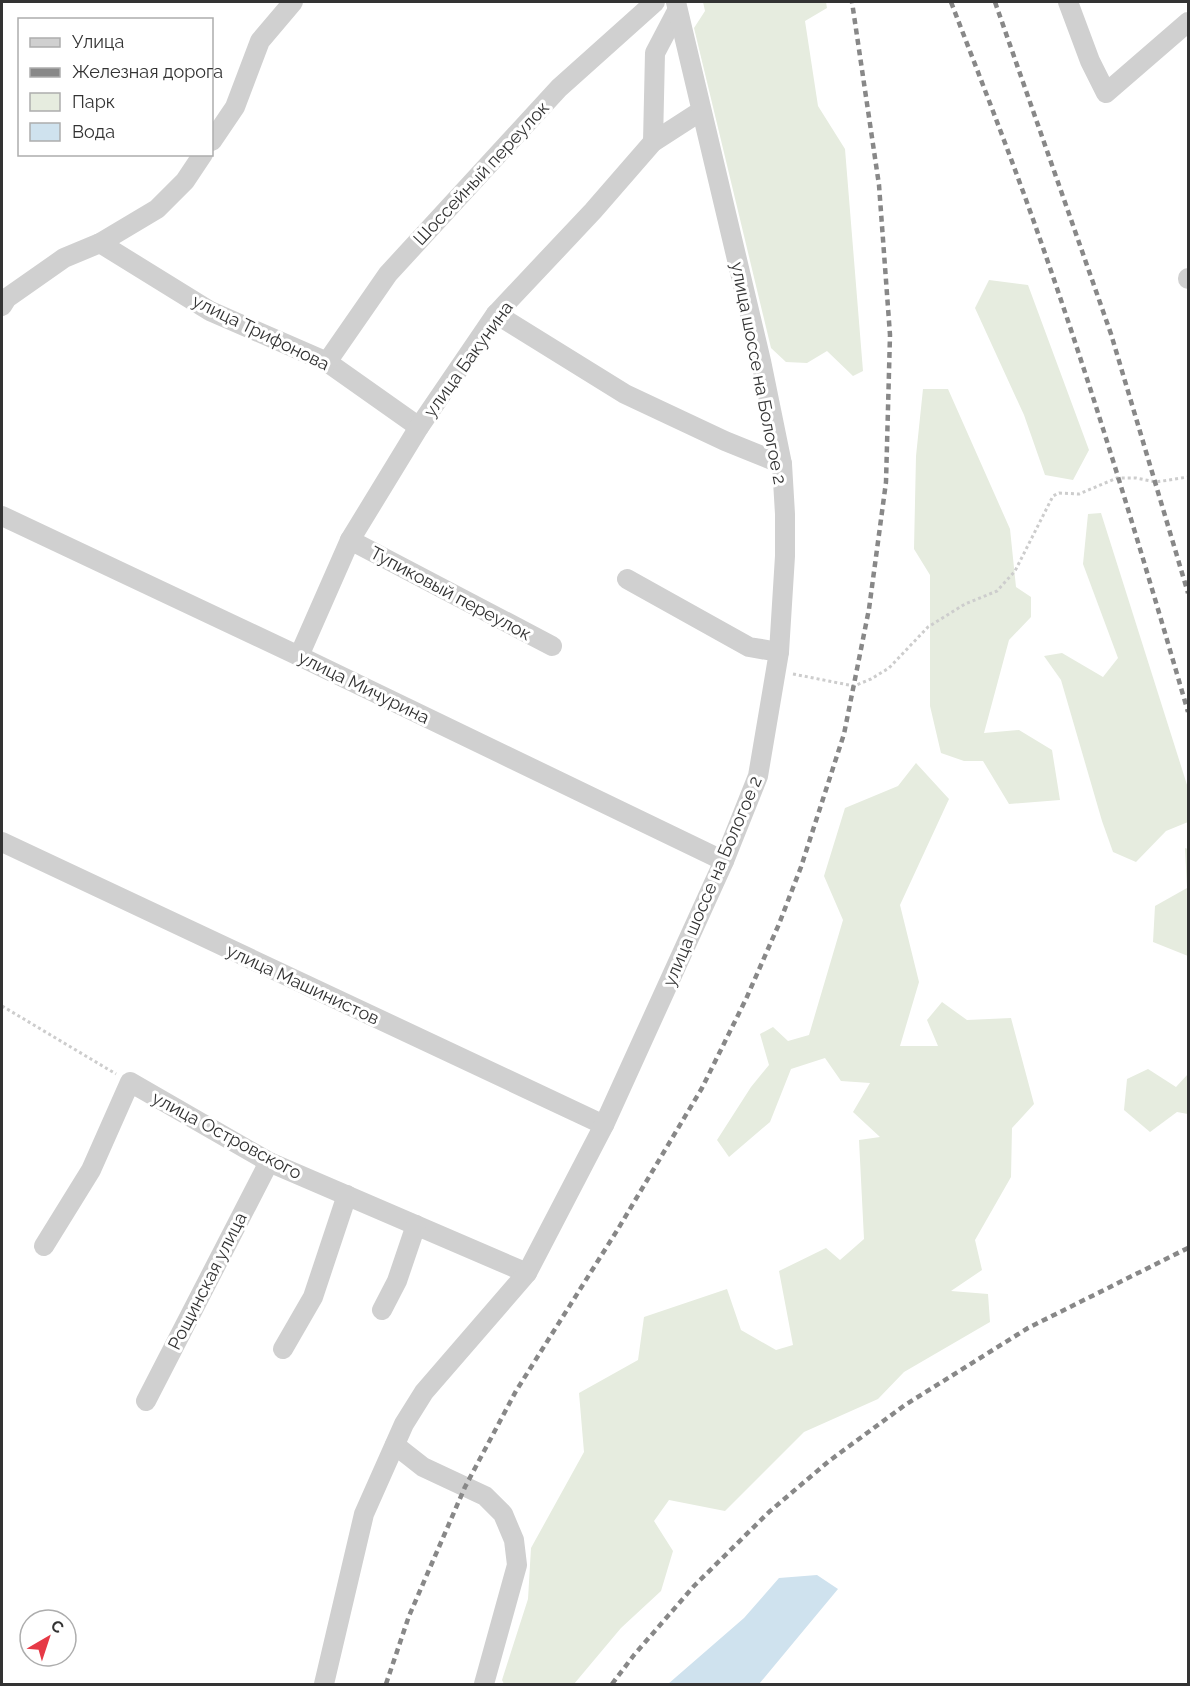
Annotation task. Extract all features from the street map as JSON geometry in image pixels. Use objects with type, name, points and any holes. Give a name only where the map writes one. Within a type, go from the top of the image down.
[{"type":"street","points":[[213,140],[235,107],[260,41],[293,2]]},
{"type":"street","name":"Шоссейный переулок","points":[[327,362],[388,274],[559,88],[655,2]]},
{"type":"street","points":[[1068,2],[1090,61],[1106,93],[1188,22]]},
{"type":"street","points":[[653,142],[655,53],[676,6]]},
{"type":"street","name":"улица шоссе на Бологое 2","points":[[324,1684],[364,1514],[404,1424],[424,1392],[527,1273],[604,1125],[724,861],[758,776],[778,662],[785,556],[782,464],[761,361],[676,6]]},
{"type":"street","name":"улица Бакунина","points":[[299,656],[350,540],[419,427],[496,314],[593,211],[653,142],[701,111]]},
{"type":"street","points":[[2,306],[7,298],[64,258],[100,243],[157,209],[185,181],[202,156]]},
{"type":"street","name":"улица Трифонова","points":[[100,243],[210,311],[327,362],[419,427]]},
{"type":"street","points":[[496,314],[625,394],[725,441],[782,464]]},
{"type":"street","name":"улица Мичурина","points":[[2,516],[724,861]]},
{"type":"street","name":"Тупиковый переулок","points":[[350,540],[552,646]]},
{"type":"street","points":[[627,579],[778,662]]},
{"type":"street","name":"улица Машинистов","points":[[2,842],[604,1125]]},
{"type":"street","name":"улица Островского","points":[[44,1246],[91,1170],[130,1082],[268,1162],[527,1273]]},
{"type":"street","name":"Рощинская улица","points":[[146,1401],[268,1162]]},
{"type":"street","points":[[283,1349],[313,1297],[347,1195]]},
{"type":"street","points":[[382,1310],[397,1281],[416,1225]]},
{"type":"street","points":[[395,1445],[423,1467],[485,1496],[503,1514],[514,1539],[517,1565],[484,1684]]},
{"type":"path","points":[[778,662],[854,686],[872,679],[889,668],[928,627],[965,604],[997,591],[1015,572],[1053,496],[1059,493],[1079,494],[1117,478],[1136,478],[1156,482],[1188,477]]},
{"type":"path","points":[[2,1006],[130,1082]]},
{"type":"green space","points":[[703,2],[826,2],[827,8],[805,21],[818,106],[845,149],[863,371],[853,376],[827,351],[807,363],[786,362],[771,348],[694,28],[705,11]]},
{"type":"green space","points":[[989,280],[1028,285],[1089,450],[1073,480],[1045,475],[1024,415],[975,308]]},
{"type":"green space","points":[[923,389],[948,389],[1010,529],[1016,587],[1031,597],[1031,617],[1009,640],[984,733],[1019,730],[1052,750],[1060,800],[1009,804],[983,761],[964,761],[941,753],[930,706],[930,575],[914,549],[916,456]]},
{"type":"green space","points":[[1101,513],[1188,788],[1188,822],[1166,831],[1136,862],[1113,852],[1061,680],[1044,656],[1062,653],[1103,677],[1118,658],[1083,564],[1088,514]]},
{"type":"green space","points":[[916,763],[949,799],[900,905],[919,982],[900,1046],[938,1046],[927,1020],[942,1002],[967,1020],[1011,1018],[1034,1104],[1012,1128],[1011,1177],[975,1240],[982,1270],[951,1291],[988,1294],[990,1322],[904,1372],[878,1399],[804,1432],[725,1511],[669,1500],[654,1521],[673,1551],[661,1591],[621,1628],[574,1684],[504,1684],[502,1680],[528,1599],[531,1548],[584,1452],[579,1393],[638,1360],[644,1317],[727,1289],[741,1330],[776,1350],[793,1345],[779,1271],[826,1248],[840,1260],[864,1239],[859,1140],[880,1137],[853,1112],[870,1083],[841,1081],[825,1058],[791,1069],[770,1122],[729,1157],[717,1140],[751,1087],[769,1065],[760,1034],[773,1027],[788,1041],[809,1035],[843,920],[824,876],[845,808],[898,786]]},
{"type":"green space","points":[[1185,848],[1188,849],[1188,956],[1153,942],[1155,906],[1187,888]]},
{"type":"green space","points":[[1148,1069],[1176,1087],[1188,1074],[1188,1114],[1177,1112],[1150,1132],[1124,1110],[1127,1079]]},
{"type":"water","points":[[817,1575],[838,1589],[759,1684],[668,1684],[744,1618],[779,1578]]},
{"type":"railway","points":[[386,1684],[409,1616],[465,1487],[516,1391],[618,1229],[702,1088],[746,999],[801,867],[844,734],[869,609],[886,482],[890,335],[879,185],[852,2]]},
{"type":"railway","points":[[951,2],[998,123],[1069,324],[1131,518],[1188,712]]},
{"type":"railway","points":[[995,2],[1111,334],[1188,593]]},
{"type":"railway","points":[[612,1684],[694,1586],[769,1512],[829,1461],[905,1405],[1028,1328],[1188,1248]]}]
